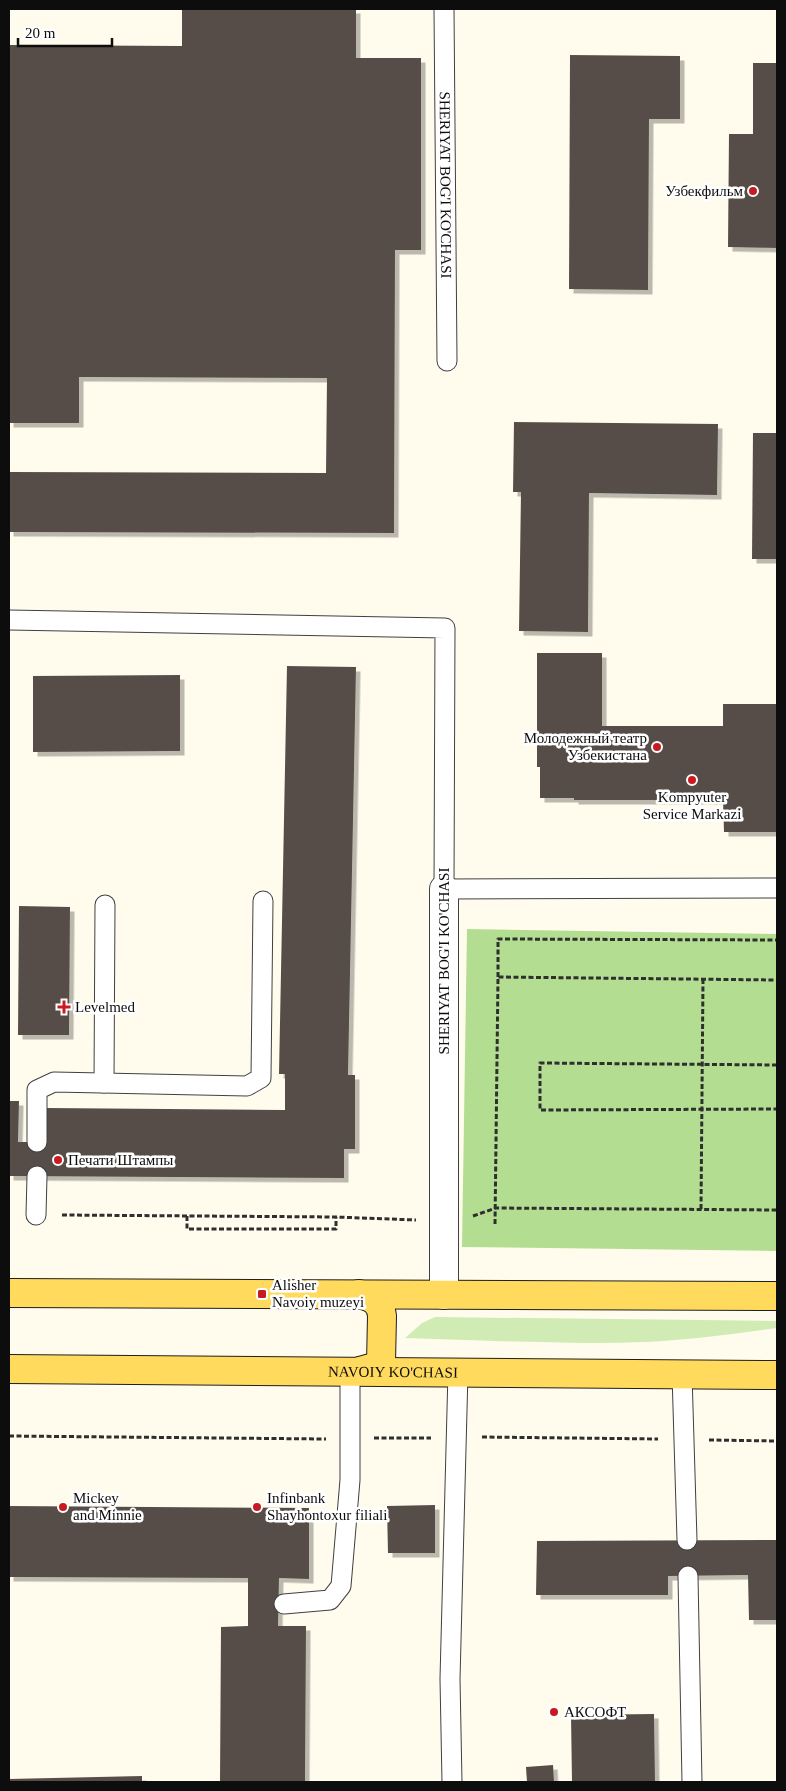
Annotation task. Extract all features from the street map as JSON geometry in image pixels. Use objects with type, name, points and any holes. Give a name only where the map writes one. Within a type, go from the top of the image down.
[{"type":"main road","points":[[9,1293],[777,1296]]},
{"type":"main road","points":[[355,1371],[378,1366],[381,1363],[382,1310],[376,1301],[358,1294]]},
{"type":"main road","name":"NAVOIY KO'CHASI","points":[[9,1369],[777,1375]]},
{"type":"street","name":"SHERIYAT BOG'I KO'CHASI","points":[[444,889],[456,1219],[444,1294]]},
{"type":"lane","name":"SHERIYAT BOG'I KO'CHASI","points":[[444,9],[447,361]]},
{"type":"lane","name":"SHERIYAT BOG'I KO'CHASI","points":[[9,620],[445,628],[444,889]]},
{"type":"lane","points":[[444,889],[777,888]]},
{"type":"lane","points":[[37,1142],[37,1090],[54,1082],[247,1086],[261,1078],[263,901]]},
{"type":"lane","points":[[104,1083],[106,905]]},
{"type":"lane","points":[[36,1215],[37,1176]]},
{"type":"lane","points":[[284,1604],[330,1600],[341,1586],[350,1480],[349,1439],[355,1371]]},
{"type":"lane","points":[[452,1782],[450,1679],[458,1372]]},
{"type":"lane","points":[[682,1374],[687,1540]]},
{"type":"lane","points":[[688,1576],[692,1782]]},
{"type":"path","points":[[495,1224],[498,939],[777,940]]},
{"type":"path","points":[[498,978],[777,980]]},
{"type":"path","points":[[701,1209],[703,979]]},
{"type":"path","points":[[777,1065],[540,1063],[540,1110],[777,1109]]},
{"type":"path","points":[[36,1215],[456,1219],[496,1208],[777,1210]]},
{"type":"path","points":[[188,1216],[187,1229],[336,1229],[336,1217]]},
{"type":"path","points":[[9,1436],[349,1439],[457,1437],[777,1441]]},
{"type":"green space","points":[[467,929],[777,934],[777,1251],[462,1247]]},
{"type":"green space","points":[[435,1317],[777,1321],[777,1328],[694,1338],[615,1343],[405,1338],[422,1323]]},
{"type":"building","points":[[182,9],[356,9],[356,58],[421,58],[421,250],[395,250],[394,533],[9,532],[9,472],[326,473],[327,378],[79,377],[79,423],[9,423],[9,45],[182,46]]},
{"type":"building","points":[[570,55],[680,56],[680,119],[649,119],[648,290],[569,289]]},
{"type":"building","name":"Узбекфильм","points":[[753,63],[777,63],[777,248],[728,247],[729,134],[753,134]]},
{"type":"building","points":[[514,422],[718,424],[717,495],[589,493],[588,632],[519,631],[521,492],[513,492]]},
{"type":"building","points":[[753,433],[777,433],[777,559],[752,559]]},
{"type":"building","name":"Молодежный театр Узбекистана","points":[[537,653],[602,653],[602,726],[723,726],[723,704],[777,704],[777,832],[724,832],[723,800],[574,800],[574,798],[540,798],[540,767],[537,767]]},
{"type":"building","points":[[287,666],[356,667],[348,1075],[355,1075],[355,1149],[344,1149],[344,1178],[9,1176],[9,1101],[19,1101],[18,1142],[47,1142],[47,1108],[285,1110],[285,1074],[279,1074]]},
{"type":"building","points":[[180,675],[180,751],[33,752],[33,676]]},
{"type":"building","points":[[19,906],[70,907],[69,1035],[18,1035]]},
{"type":"building","points":[[435,1505],[435,1553],[388,1553],[387,1506]]},
{"type":"building","points":[[9,1506],[309,1508],[309,1579],[279,1578],[278,1626],[306,1626],[305,1782],[220,1782],[221,1627],[248,1626],[248,1578],[9,1577]]},
{"type":"building","points":[[777,1540],[777,1620],[749,1620],[748,1575],[668,1576],[668,1595],[536,1595],[537,1541]]},
{"type":"building","points":[[654,1714],[655,1782],[572,1782],[571,1715]]},
{"type":"building","points":[[553,1765],[554,1782],[527,1782],[526,1767]]},
{"type":"building","points":[[142,1776],[142,1782],[9,1782],[9,1779]]},
{"type":"place","name":"Узбекфильм","points":[[753,191]]},
{"type":"place","name":"Молодежный театр Узбекистана","points":[[657,747]]},
{"type":"place","name":"Kompyuter Service Markazi","points":[[692,780]]},
{"type":"place","name":"Levelmed","points":[[64,1007]]},
{"type":"place","name":"Печати Штампы","points":[[58,1160]]},
{"type":"place","name":"Alisher Navoiy muzeyi","points":[[262,1294]]},
{"type":"place","name":"Mickey and Minnie","points":[[63,1507]]},
{"type":"place","name":"Infinbank Shayhontoxur filiali","points":[[257,1507]]},
{"type":"place","name":"АКСОФТ","points":[[554,1712]]}]
